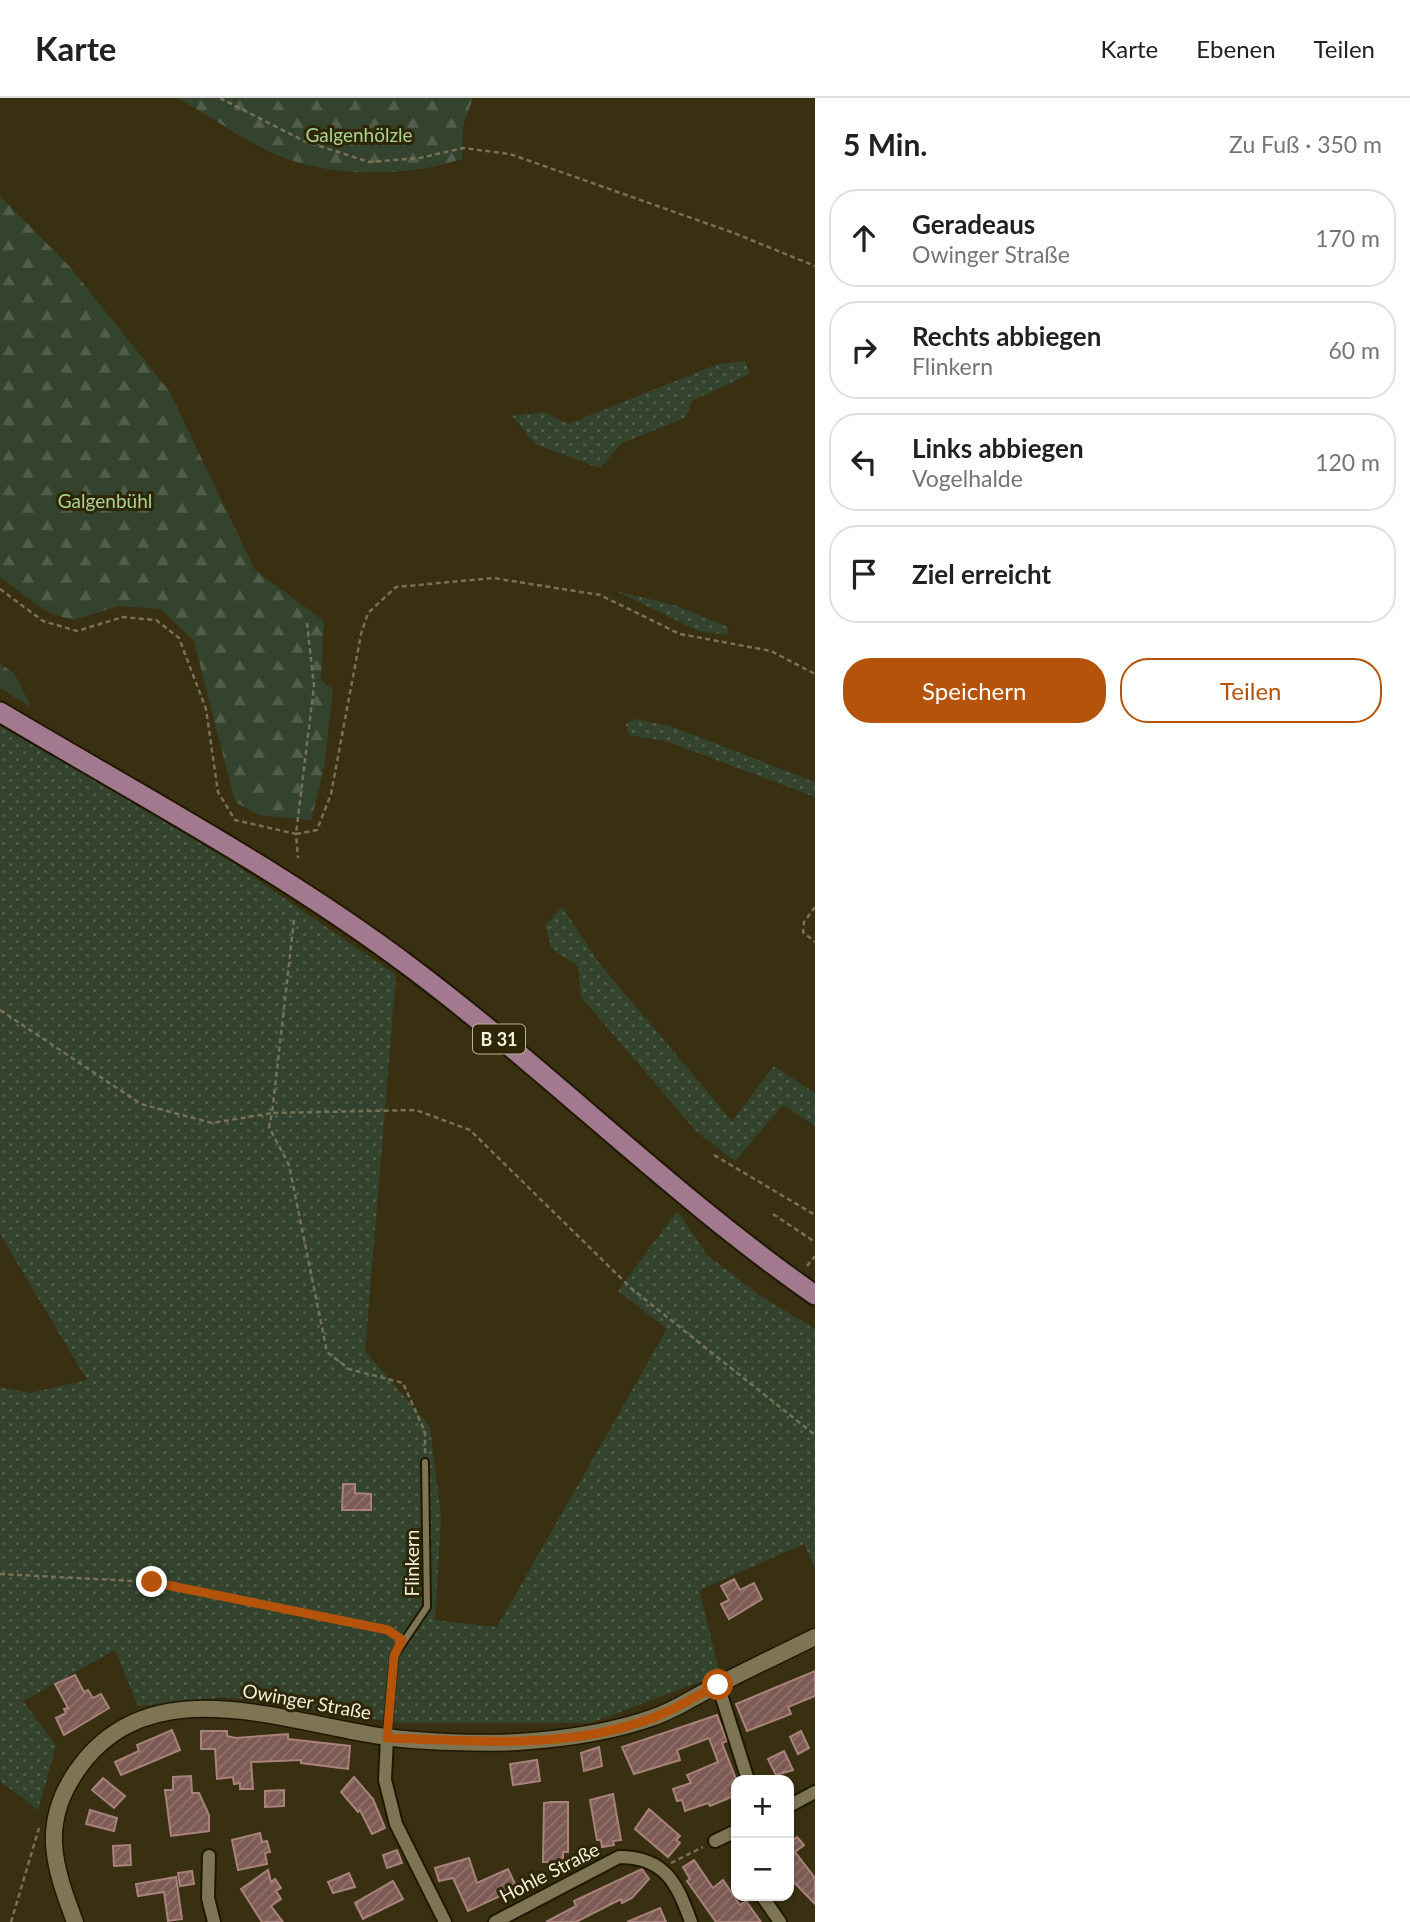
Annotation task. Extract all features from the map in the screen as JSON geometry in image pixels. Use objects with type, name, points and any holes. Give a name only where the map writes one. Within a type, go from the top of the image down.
[{"type":"main road","name":"B 31","points":[[0,712],[247,856],[377,943],[465,1011],[666,1182],[815,1295]]},
{"type":"street","name":"Owinger Straße","points":[[75,1922],[59,1879],[52,1840],[60,1797],[86,1758],[119,1730],[152,1715],[186,1707],[231,1709],[387,1738],[516,1742],[585,1735],[655,1717],[815,1637]]},
{"type":"street","points":[[718,1685],[746,1775]]},
{"type":"street","points":[[387,1738],[385,1780],[396,1824],[445,1922]]},
{"type":"street","points":[[794,1802],[815,1792]]},
{"type":"street","points":[[715,1841],[731,1838]]},
{"type":"street","points":[[209,1856],[208,1898],[214,1922]]},
{"type":"street","name":"Hohle Straße","points":[[495,1922],[620,1857],[641,1857],[662,1868]]},
{"type":"street","points":[[662,1868],[684,1903],[691,1922]]},
{"type":"street","points":[[765,1901],[780,1922]]},
{"type":"lane","name":"Flinkern","points":[[387,1738],[394,1656],[402,1640],[427,1606],[425,1462]]},
{"type":"path","points":[[220,98],[258,114],[304,141],[369,162],[420,158],[463,148],[510,154],[734,233],[815,266]]},
{"type":"path","points":[[0,589],[43,621],[77,631],[123,617],[156,620],[179,638],[206,709],[218,792],[235,820],[296,834],[317,830],[331,794],[368,613],[396,587],[493,578],[600,595],[680,634],[771,651],[815,674]]},
{"type":"path","points":[[298,858],[296,834],[314,686],[307,623]]},
{"type":"path","points":[[815,907],[804,922],[803,932],[815,942]]},
{"type":"path","points":[[294,920],[269,1127],[289,1166],[327,1352],[349,1369],[403,1383],[425,1432],[425,1462]]},
{"type":"path","points":[[0,1010],[141,1104],[212,1123],[272,1113],[416,1110],[470,1130],[632,1289],[815,1435]]},
{"type":"path","points":[[714,1155],[815,1215]]},
{"type":"path","points":[[773,1214],[815,1242]]},
{"type":"path","points":[[807,1266],[815,1256]]},
{"type":"path","points":[[0,1574],[152,1582],[388,1630],[402,1640]]},
{"type":"path","points":[[11,1922],[40,1822]]},
{"type":"path","points":[[662,1868],[715,1841]]},
{"type":"green space","name":"Galgenhölzle","points":[[178,98],[473,98],[463,126],[462,159],[413,170],[361,172],[335,170],[284,158],[251,142]]},
{"type":"green space","name":"Galgenbühl","points":[[0,196],[70,267],[169,391],[255,570],[324,621],[321,680],[333,690],[324,768],[311,820],[259,815],[235,802],[194,641],[161,609],[119,606],[73,620],[49,613],[0,577]]},
{"type":"green space","points":[[745,361],[750,374],[692,401],[685,418],[622,443],[600,468],[535,444],[512,416],[544,412],[568,424],[718,364]]},
{"type":"green space","points":[[616,591],[674,605],[728,627],[729,635],[698,631]]},
{"type":"green space","points":[[0,664],[14,673],[31,707],[0,688]]},
{"type":"green space","points":[[634,719],[670,726],[815,782],[815,797],[669,742],[629,735],[626,724]]},
{"type":"green space","points":[[0,724],[227,859],[396,975],[365,1351],[430,1427],[441,1517],[435,1620],[497,1627],[667,1329],[618,1291],[677,1211],[707,1255],[759,1295],[815,1329],[815,1568],[804,1544],[699,1590],[720,1674],[591,1723],[401,1723],[226,1697],[138,1706],[115,1650],[23,1701],[56,1746],[38,1810],[0,1781],[0,1387],[30,1393],[87,1380],[0,1234]]},
{"type":"green space","points":[[562,907],[599,963],[732,1121],[774,1066],[815,1093],[815,1126],[783,1105],[735,1161],[696,1131],[581,997],[578,966],[552,949],[545,926]]},
{"type":"building","points":[[343,1484],[355,1484],[355,1493],[371,1494],[371,1510],[342,1510]]},
{"type":"building","points":[[734,1579],[740,1590],[754,1583],[762,1599],[729,1619],[721,1604],[729,1600],[721,1586]]},
{"type":"building","points":[[815,1671],[815,1696],[788,1707],[791,1714],[747,1731],[736,1704]]},
{"type":"building","points":[[75,1675],[84,1692],[88,1690],[93,1698],[101,1694],[109,1708],[64,1735],[56,1718],[66,1713],[64,1709],[68,1708],[55,1684]]},
{"type":"building","points":[[717,1715],[727,1741],[722,1743],[734,1775],[731,1775],[731,1797],[710,1806],[708,1803],[685,1811],[682,1800],[677,1801],[673,1789],[691,1783],[687,1775],[718,1762],[709,1738],[677,1750],[680,1760],[634,1774],[622,1747]]},
{"type":"building","points":[[172,1730],[180,1750],[121,1775],[115,1762],[139,1751],[137,1745]]},
{"type":"building","points":[[201,1731],[227,1731],[227,1736],[236,1738],[288,1734],[288,1739],[350,1746],[348,1769],[301,1763],[301,1760],[251,1762],[253,1789],[240,1789],[240,1783],[234,1784],[233,1777],[217,1779],[215,1749],[201,1749]]},
{"type":"building","points":[[801,1731],[809,1748],[798,1754],[790,1737]]},
{"type":"building","points":[[599,1747],[602,1766],[584,1771],[581,1753]]},
{"type":"building","points":[[784,1751],[793,1770],[776,1775],[768,1759]]},
{"type":"building","points":[[537,1760],[540,1781],[513,1785],[510,1764]]},
{"type":"building","points":[[191,1776],[192,1793],[199,1793],[209,1815],[209,1831],[171,1836],[165,1790],[173,1790],[173,1777]]},
{"type":"building","points":[[354,1777],[373,1799],[385,1828],[372,1834],[360,1810],[358,1812],[341,1792]]},
{"type":"building","points":[[103,1778],[125,1796],[114,1808],[92,1790]]},
{"type":"building","points":[[284,1790],[284,1806],[265,1807],[265,1791]]},
{"type":"building","points":[[613,1794],[621,1840],[613,1841],[614,1845],[602,1847],[601,1840],[597,1840],[590,1800]]},
{"type":"building","points":[[568,1802],[568,1852],[563,1852],[563,1871],[548,1871],[548,1862],[543,1862],[544,1803]]},
{"type":"building","points":[[649,1809],[680,1836],[676,1840],[680,1843],[668,1857],[635,1829]]},
{"type":"building","points":[[90,1810],[117,1818],[114,1831],[86,1824]]},
{"type":"building","points":[[260,1833],[262,1842],[267,1841],[270,1852],[265,1853],[267,1864],[238,1870],[232,1840]]},
{"type":"building","points":[[797,1837],[804,1845],[795,1852],[815,1878],[815,1904],[794,1882],[794,1839]]},
{"type":"building","points":[[130,1845],[131,1865],[114,1866],[113,1846]]},
{"type":"building","points":[[397,1850],[402,1863],[387,1868],[383,1855]]},
{"type":"building","points":[[469,1858],[477,1883],[508,1869],[517,1888],[468,1911],[453,1878],[439,1881],[435,1868]]},
{"type":"building","points":[[694,1860],[713,1888],[723,1880],[731,1892],[731,1901],[737,1901],[740,1905],[746,1901],[761,1922],[716,1922],[687,1881],[690,1879],[683,1867]]},
{"type":"building","points":[[642,1869],[649,1879],[632,1898],[622,1903],[621,1899],[576,1922],[546,1922],[576,1906],[574,1901]]},
{"type":"building","points":[[268,1870],[271,1882],[275,1879],[281,1888],[276,1891],[281,1899],[271,1906],[283,1922],[262,1922],[241,1889]]},
{"type":"building","points":[[192,1871],[194,1884],[180,1886],[178,1873]]},
{"type":"building","points":[[349,1873],[355,1887],[333,1893],[328,1882]]},
{"type":"building","points":[[176,1877],[182,1919],[168,1921],[164,1892],[138,1896],[136,1884]]},
{"type":"building","points":[[393,1881],[403,1899],[363,1919],[355,1903]]},
{"type":"building","points":[[660,1908],[666,1922],[627,1922]]},
{"type":"route","points":[[152,1582],[388,1630],[402,1640],[394,1656],[387,1738],[516,1742],[585,1735],[655,1717],[718,1685]]}]
